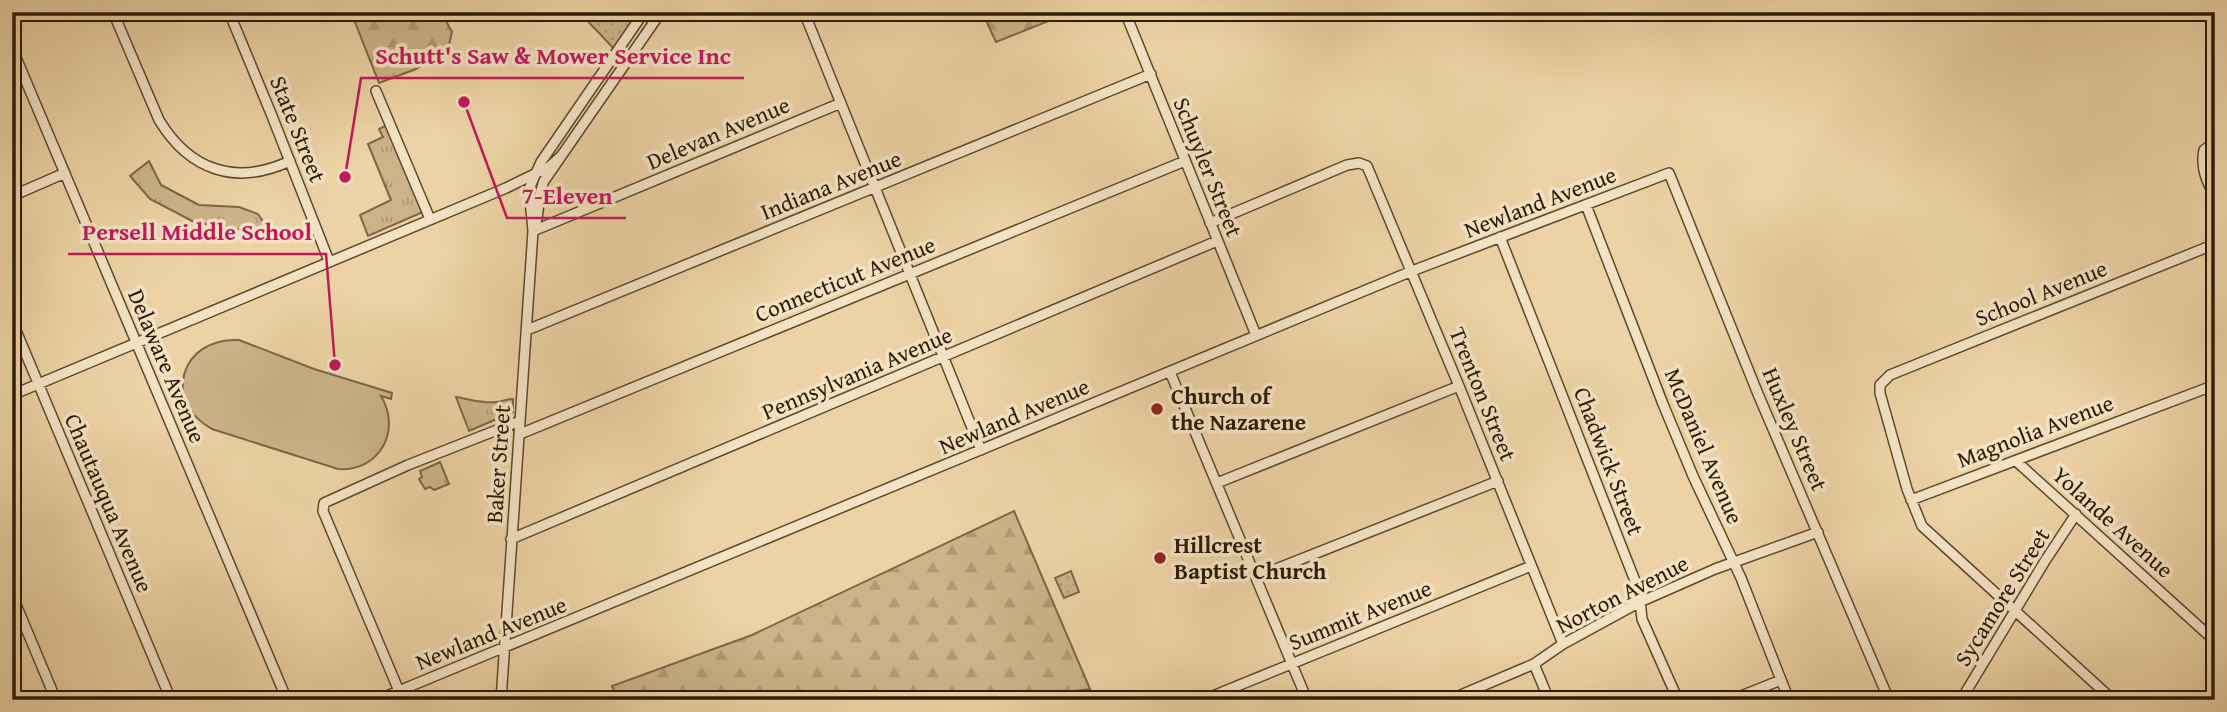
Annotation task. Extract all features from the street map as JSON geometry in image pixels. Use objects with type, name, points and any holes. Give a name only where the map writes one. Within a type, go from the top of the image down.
[{"type":"street","points":[[113,12],[159,120],[167,134],[184,152],[198,161],[226,172],[257,173],[290,161]]},
{"type":"street","name":"State Street","points":[[229,12],[329,261]]},
{"type":"street","name":"Baker Street","points":[[501,700],[533,231],[529,189],[534,175],[644,12]]},
{"type":"street","name":"Baker Street","points":[[533,231],[538,219],[540,189],[661,12]]},
{"type":"street","points":[[820,12],[805,15],[982,450]]},
{"type":"street","name":"Schuyler Street","points":[[1125,12],[1256,335]]},
{"type":"street","name":"Delaware Avenue","points":[[12,48],[287,700]]},
{"type":"street","name":"Indiana Avenue","points":[[527,330],[1151,74]]},
{"type":"street","points":[[376,91],[430,219]]},
{"type":"street","name":"Delevan Avenue","points":[[533,231],[841,103]]},
{"type":"street","points":[[2215,142],[2204,150],[2202,162],[2215,197]]},
{"type":"street","points":[[12,395],[509,187],[549,167],[561,156]]},
{"type":"street","name":"Connecticut Avenue","points":[[520,434],[1185,161]]},
{"type":"street","name":"Trenton Street","points":[[1210,223],[1347,165],[1361,163],[1367,166],[1460,386],[1563,644]]},
{"type":"street","points":[[12,195],[65,173]]},
{"type":"street","name":"Newland Avenue","points":[[377,700],[1412,271],[1669,173]]},
{"type":"street","name":"Huxley Street","points":[[1669,173],[1758,394],[1889,700]]},
{"type":"street","points":[[509,187],[522,192],[531,206]]},
{"type":"street","name":"McDaniel Avenue","points":[[1586,205],[1663,404],[1733,562],[1789,700]]},
{"type":"street","name":"Chadwick Street","points":[[1500,237],[1634,579],[1642,619],[1678,700]]},
{"type":"street","name":"Pennsylvania Avenue","points":[[511,539],[1217,241]]},
{"type":"street","name":"School Avenue","points":[[1911,500],[1880,393],[1883,380],[2215,244]]},
{"type":"street","name":"Chautauqua Avenue","points":[[12,321],[171,700]]},
{"type":"street","points":[[1170,372],[1307,700]]},
{"type":"street","name":"Magnolia Avenue","points":[[1911,500],[1973,474],[2016,461],[2215,385]]},
{"type":"street","points":[[1217,483],[1460,386]]},
{"type":"street","points":[[399,691],[323,511],[324,503],[408,465],[520,421]]},
{"type":"street","name":"Yolande Avenue","points":[[2016,461],[2215,641]]},
{"type":"street","points":[[1256,577],[1498,481]]},
{"type":"street","points":[[1911,500],[1922,526],[1932,538],[2113,700]]},
{"type":"street","name":"Sycamore Street","points":[[1961,700],[2076,514]]},
{"type":"street","name":"Norton Avenue","points":[[1449,700],[1534,664],[1563,644],[1640,602],[1733,562],[1818,532]]},
{"type":"street","name":"Summit Avenue","points":[[1203,700],[1531,566]]},
{"type":"street","points":[[12,595],[56,700]]},
{"type":"street","points":[[1534,664],[1549,700]]},
{"type":"street","points":[[1731,700],[1782,680]]},
{"type":"green space","points":[[351,12],[441,12],[452,32],[448,49],[416,69],[379,83]]},
{"type":"green space","points":[[579,12],[643,12],[616,51]]},
{"type":"green space","points":[[982,12],[1071,12],[996,42]]},
{"type":"green space","points":[[387,125],[423,212],[368,236],[360,215],[391,200],[368,144],[383,137],[379,129]]},
{"type":"green space","points":[[149,161],[161,185],[199,205],[239,207],[258,214],[273,235],[194,222],[150,199],[130,176]]},
{"type":"green space","points":[[239,340],[314,369],[392,393],[391,399],[381,396],[389,423],[383,447],[365,464],[338,469],[212,429],[196,417],[187,403],[183,388],[185,373],[192,359],[203,349],[219,342]]},
{"type":"green space","points":[[456,397],[487,402],[513,399],[513,412],[469,431]]},
{"type":"green space","points":[[440,462],[449,484],[434,490],[430,487],[425,489],[419,479],[422,477],[420,471]]},
{"type":"green space","points":[[1014,511],[1090,689],[1007,700],[618,700],[612,686],[752,635]]},
{"type":"green space","points":[[1071,571],[1079,592],[1064,598],[1055,578]]},
{"type":"place","name":"7-Eleven","points":[[464,102]]},
{"type":"place","name":"Schutt's Saw & Mower Service Inc","points":[[345,177]]},
{"type":"place","name":"Persell Middle School","points":[[335,365]]},
{"type":"place","name":"Church of the Nazarene","points":[[1157,409]]},
{"type":"place","name":"Hillcrest Baptist Church","points":[[1160,558]]}]
